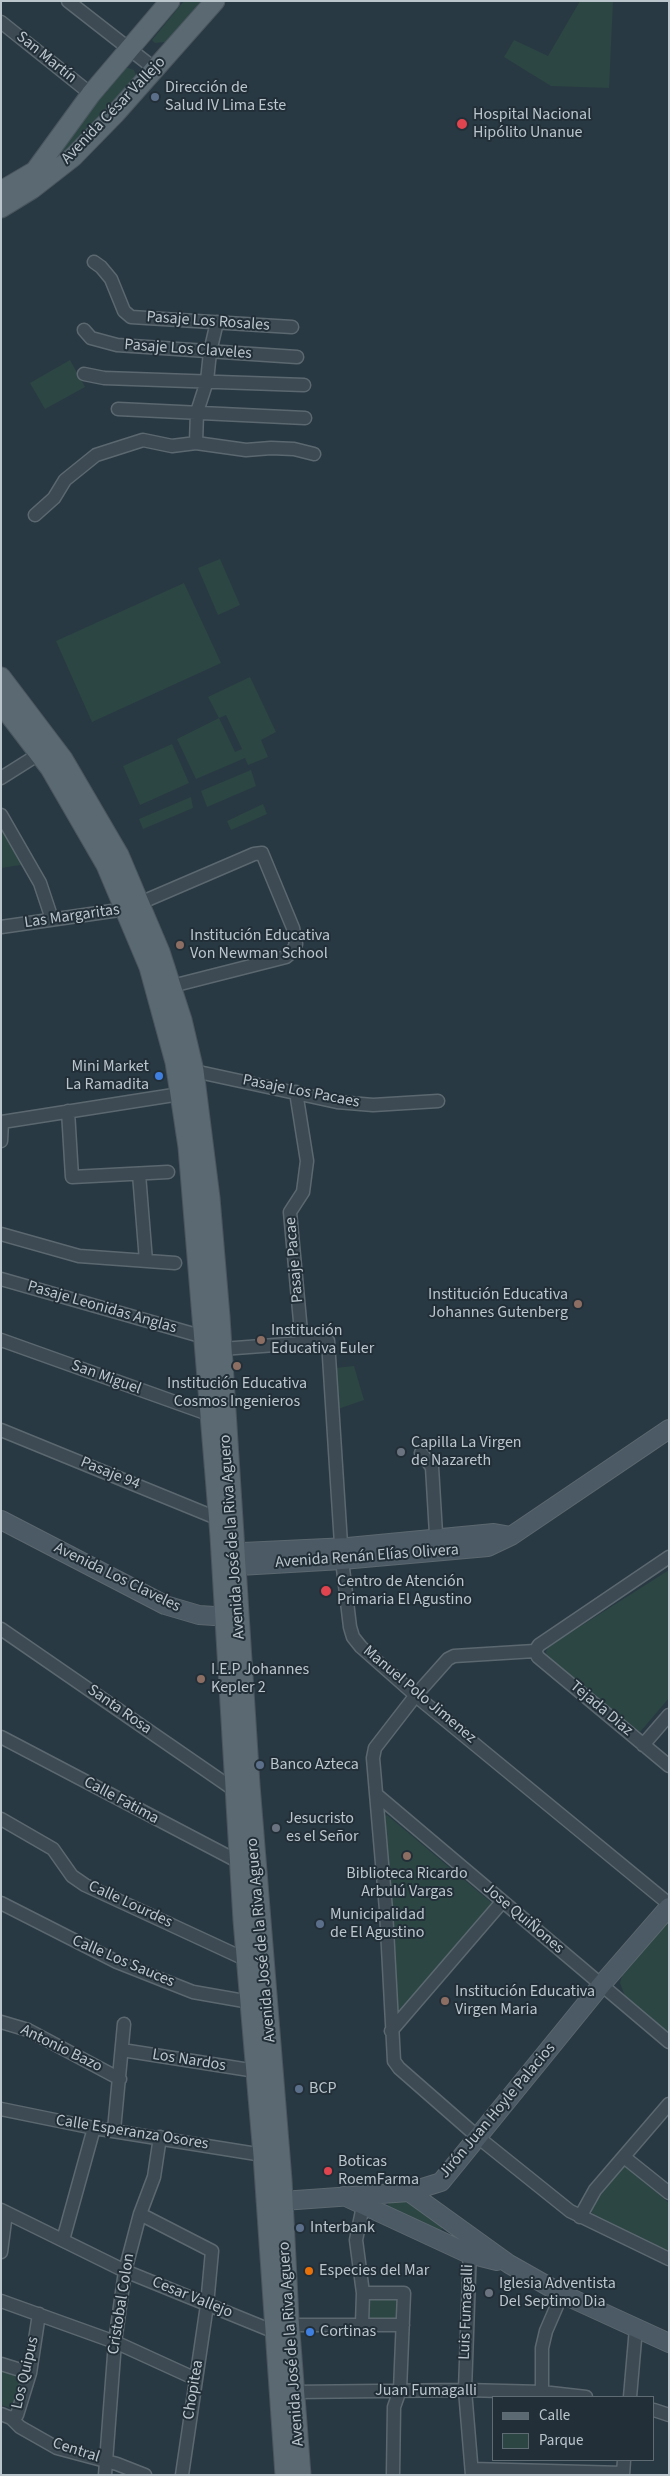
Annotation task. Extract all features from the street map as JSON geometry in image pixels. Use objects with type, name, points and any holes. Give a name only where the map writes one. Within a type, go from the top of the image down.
[{"type":"main road","name":"Avenida César Vallejo","points":[[1,191],[35,171],[91,94],[170,1]]},
{"type":"main road","name":"Avenida César Vallejo","points":[[1,208],[32,189],[73,157],[156,69],[215,1]]},
{"type":"main road","name":"Avenida José de la Riva Aguero","points":[[1,677],[46,749],[102,823],[133,906],[172,986],[194,1071],[210,1198],[222,1348],[222,1472],[275,2201],[282,2328],[286,2475]]},
{"type":"main road","name":"Avenida José de la Riva Aguero","points":[[1,704],[46,749]]},
{"type":"main road","name":"Avenida José de la Riva Aguero","points":[[133,906],[174,1058],[188,1147],[211,1415],[222,1472],[218,1519],[228,1560]]},
{"type":"main road","name":"Avenida José de la Riva Aguero","points":[[231,1614],[236,1792],[250,2002],[263,2155],[275,2201]]},
{"type":"main road","name":"Avenida José de la Riva Aguero","points":[[282,2328],[295,2392],[301,2475]]},
{"type":"street","points":[[68,1],[156,69]]},
{"type":"street","name":"San Martín","points":[[1,22],[91,94]]},
{"type":"street","name":"Pasaje Los Rosales","points":[[94,262],[111,279],[124,311],[131,317],[292,327]]},
{"type":"street","points":[[196,443],[197,412],[207,382],[210,352],[217,322]]},
{"type":"street","name":"Pasaje Los Claveles","points":[[84,330],[91,338],[117,344],[296,357]]},
{"type":"street","points":[[84,374],[104,378],[304,385]]},
{"type":"street","points":[[118,409],[305,418]]},
{"type":"street","points":[[35,515],[54,498],[66,480],[96,455],[143,440],[172,446],[196,443],[246,450],[294,449],[314,454]]},
{"type":"street","points":[[1,778],[46,749]]},
{"type":"street","points":[[1,815],[40,883],[52,920]]},
{"type":"street","name":"Las Margaritas","points":[[1,927],[133,906],[254,854],[262,853],[293,928],[296,944],[292,952],[286,957],[172,986]]},
{"type":"street","name":"Pasaje Los Pacaes","points":[[194,1071],[337,1102],[373,1105],[438,1101]]},
{"type":"street","name":"Pasaje Pacae","points":[[296,1092],[308,1161],[304,1192],[290,1212],[302,1343]]},
{"type":"street","points":[[1,1141],[2,1122],[180,1094]]},
{"type":"street","points":[[68,1111],[72,1177],[168,1172]]},
{"type":"street","points":[[140,1174],[146,1261]]},
{"type":"street","points":[[1,1234],[79,1256],[112,1260],[175,1263]]},
{"type":"street","name":"Pasaje Leonidas Anglas","points":[[1,1279],[204,1337]]},
{"type":"street","name":"San Miguel","points":[[1,1340],[211,1415]]},
{"type":"street","name":"Manuel Polo Jimenez","points":[[302,1343],[328,1340],[342,1554],[350,1627],[353,1637],[361,1647],[416,1695],[669,1905]]},
{"type":"street","points":[[222,1348],[302,1343]]},
{"type":"street","name":"Avenida Renán Elías Olivera","points":[[228,1560],[342,1554],[436,1542],[488,1547],[511,1536],[669,1429]]},
{"type":"street","name":"Pasaje 94","points":[[1,1430],[218,1519]]},
{"type":"street","name":"Avenida Renán Elías Olivera","points":[[421,1452],[432,1467],[436,1542]]},
{"type":"street","name":"Avenida Los Claveles","points":[[1,1520],[165,1605],[198,1614],[231,1614]]},
{"type":"street","points":[[669,1557],[547,1639],[535,1651],[454,1656],[443,1663],[375,1748],[373,1758],[386,1910],[394,2061],[399,2068],[479,2138],[580,2218],[669,2259]]},
{"type":"street","name":"Santa Rosa","points":[[1,1630],[236,1792]]},
{"type":"street","name":"Tejada Diaz","points":[[535,1651],[538,1657],[669,1766]]},
{"type":"street","points":[[643,1745],[669,1715]]},
{"type":"street","name":"Calle Fatima","points":[[1,1737],[241,1863]]},
{"type":"street","name":"Jose QuiÑones","points":[[377,1795],[669,2042]]},
{"type":"street","name":"Calle Lourdes","points":[[1,1819],[53,1849],[72,1876],[84,1885],[247,1960]]},
{"type":"street","points":[[391,2031],[502,1902]]},
{"type":"street","name":"Calle Los Sauces","points":[[1,1903],[67,1938],[193,1992],[250,2002]]},
{"type":"street","name":"Jirón Juan Hoyle Palacios","points":[[275,2201],[409,2192],[441,2182],[479,2138],[602,1984],[669,1905]]},
{"type":"street","name":"Antonio Bazo","points":[[1,2022],[28,2030],[120,2079]]},
{"type":"street","points":[[114,2130],[124,2024]]},
{"type":"street","name":"Los Nardos","points":[[122,2050],[256,2071]]},
{"type":"street","points":[[580,2218],[595,2190],[669,2104]]},
{"type":"street","name":"Calle Esperanza Osores","points":[[1,2109],[94,2128],[160,2137],[263,2155]]},
{"type":"street","points":[[63,2240],[94,2128]]},
{"type":"street","name":"Cristobal Colon","points":[[105,2475],[114,2342],[125,2271],[140,2214],[154,2177],[160,2137]]},
{"type":"street","points":[[624,2157],[669,2193]]},
{"type":"street","points":[[409,2192],[449,2221],[471,2246]]},
{"type":"street","points":[[344,2196],[436,2239],[471,2246],[509,2264],[562,2294],[669,2343]]},
{"type":"street","points":[[362,2324],[363,2293],[356,2240],[363,2206]]},
{"type":"street","points":[[1,2252],[3,2212]]},
{"type":"street","name":"Cesar Vallejo","points":[[3,2212],[125,2271],[207,2304],[282,2328]]},
{"type":"street","name":"Chopitea","points":[[140,2214],[212,2251],[207,2304],[182,2475]]},
{"type":"street","points":[[436,2239],[447,2232],[449,2221]]},
{"type":"street","name":"Luis Fumagalli","points":[[471,2246],[465,2390],[472,2472]]},
{"type":"street","points":[[363,2293],[404,2293],[400,2390],[394,2407],[393,2475]]},
{"type":"street","points":[[542,2392],[542,2348],[546,2331],[562,2294]]},
{"type":"street","points":[[1,2301],[114,2342],[196,2379]]},
{"type":"street","name":"Los Quipus","points":[[6,2416],[17,2415],[30,2374],[39,2314]]},
{"type":"street","points":[[282,2328],[362,2324],[403,2325]]},
{"type":"street","points":[[630,2396],[636,2328]]},
{"type":"street","points":[[1,2364],[30,2374]]},
{"type":"street","name":"Juan Fumagalli","points":[[295,2392],[465,2390],[542,2392],[577,2396]]},
{"type":"street","points":[[655,2410],[669,2415]]},
{"type":"street","name":"Central","points":[[6,2416],[20,2427],[57,2448],[105,2461],[145,2475]]},
{"type":"street","points":[[472,2472],[623,2474],[624,2461]]},
{"type":"green space","points":[[184,1],[211,1],[166,51],[165,42],[155,43],[152,40]]},
{"type":"green space","points":[[580,1],[613,1],[609,88],[551,86],[504,57],[514,40],[548,56]]},
{"type":"green space","points":[[125,67],[134,70],[137,78],[73,148],[54,161],[63,142]]},
{"type":"green space","points":[[70,360],[85,387],[45,409],[30,383]]},
{"type":"green space","points":[[220,559],[240,605],[218,615],[198,568]]},
{"type":"green space","points":[[184,583],[221,663],[92,722],[56,641]]},
{"type":"green space","points":[[250,677],[276,732],[261,740],[268,757],[248,765],[245,758],[196,779],[177,739],[219,718],[208,697]],"holes":[[[226,715],[242,749],[235,752],[219,718]]]},
{"type":"green space","points":[[172,744],[189,783],[140,805],[123,766]]},
{"type":"green space","points":[[251,770],[256,786],[207,807],[201,791]]},
{"type":"green space","points":[[191,797],[193,808],[143,829],[139,819]]},
{"type":"green space","points":[[263,804],[267,814],[231,830],[227,821]]},
{"type":"green space","points":[[1,825],[27,864],[1,868]]},
{"type":"green space","points":[[354,1366],[364,1400],[338,1409],[336,1368]]},
{"type":"green space","points":[[669,1570],[669,1698],[640,1732],[547,1656],[546,1652],[548,1647]]},
{"type":"green space","points":[[387,1815],[493,1904],[402,2011],[395,2007],[383,1817]]},
{"type":"green space","points":[[669,1919],[669,2034],[625,1996],[620,1983],[622,1976]]},
{"type":"green space","points":[[622,2164],[669,2203],[669,2251],[600,2221],[592,2213],[590,2205]]},
{"type":"green space","points":[[406,2198],[443,2227],[440,2232],[387,2209],[389,2201]]},
{"type":"green space","points":[[368,2296],[401,2297],[401,2320],[367,2321]]},
{"type":"green space","points":[[1,2367],[27,2376],[14,2409],[1,2405]]},
{"type":"place","name":"Dirección de Salud IV Lima Este","points":[[155,97]]},
{"type":"place","name":"Hospital Nacional Hipólito Unanue","points":[[462,124]]},
{"type":"place","name":"Institución Educativa Von Newman School","points":[[180,945]]},
{"type":"place","name":"Mini Market La Ramadita","points":[[159,1076]]},
{"type":"place","name":"Institución Educativa Johannes Gutenberg","points":[[578,1304]]},
{"type":"place","name":"Institución Educativa Euler","points":[[261,1340]]},
{"type":"place","name":"Institución Educativa Cosmos Ingenieros","points":[[237,1366]]},
{"type":"place","name":"Capilla La Virgen de Nazareth","points":[[401,1452]]},
{"type":"place","name":"Centro de Atención Primaria El Agustino","points":[[326,1591]]},
{"type":"place","name":"I.E.P Johannes Kepler 2","points":[[201,1679]]},
{"type":"place","name":"Banco Azteca","points":[[260,1765]]},
{"type":"place","name":"Jesucristo es el Señor","points":[[276,1828]]},
{"type":"place","name":"Biblioteca Ricardo Arbulú Vargas","points":[[407,1856]]},
{"type":"place","name":"Municipalidad de El Agustino","points":[[320,1924]]},
{"type":"place","name":"Institución Educativa Virgen Maria","points":[[445,2001]]},
{"type":"place","name":"BCP","points":[[299,2089]]},
{"type":"place","name":"Boticas RoemFarma","points":[[328,2171]]},
{"type":"place","name":"Interbank","points":[[300,2228]]},
{"type":"place","name":"Especies del Mar","points":[[309,2271]]},
{"type":"place","name":"Iglesia Adventista Del Septimo Dia","points":[[489,2293]]},
{"type":"place","name":"Cortinas","points":[[310,2332]]}]
